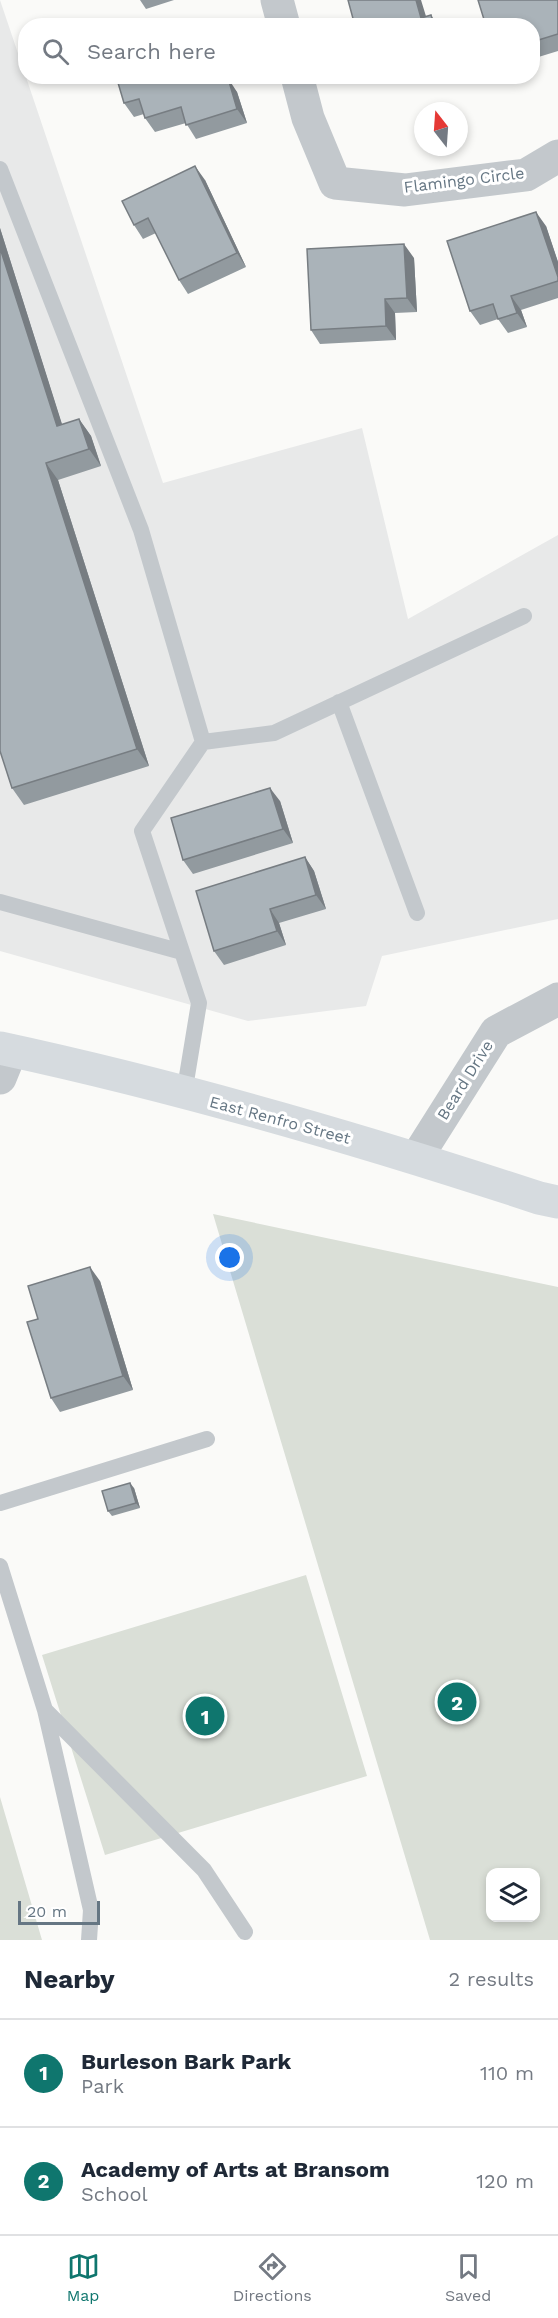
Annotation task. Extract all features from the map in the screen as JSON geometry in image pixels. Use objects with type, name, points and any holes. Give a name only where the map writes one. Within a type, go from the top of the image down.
[{"type":"main road","name":"East Renfro Street","points":[[4,1059],[184,1094],[417,1158],[539,1198],[558,1202]]},
{"type":"street","points":[[277,0],[282,18]]},
{"type":"street","name":"Flamingo Circle","points":[[299,84],[308,118],[335,183],[405,190],[515,177],[526,175],[558,156]]},
{"type":"street","name":"Beard Drive","points":[[417,1158],[496,1032],[558,999]]},
{"type":"lane","points":[[0,170],[141,530],[202,742]]},
{"type":"lane","points":[[184,1094],[199,1003],[142,831],[202,742],[274,732],[524,615]]},
{"type":"lane","points":[[339,702],[417,913]]},
{"type":"lane","points":[[0,902],[182,952]]},
{"type":"lane","points":[[0,1503],[207,1439]]},
{"type":"lane","points":[[0,1566],[45,1710],[91,1910],[89,1940]]},
{"type":"lane","points":[[45,1710],[204,1870],[245,1932]]},
{"type":"shaded area","points":[[0,0],[18,53],[18,84],[28,84],[163,483],[362,428],[408,619],[558,535],[558,919],[382,956],[366,1006],[248,1021],[0,951]]},
{"type":"shaded area","points":[[213,1214],[558,1287],[558,1940],[430,1940]]},
{"type":"shaded area","points":[[306,1575],[367,1776],[105,1855],[42,1655]]},
{"type":"shaded area","points":[[0,1797],[42,1940],[0,1940]]},
{"type":"building","points":[[348,0],[416,0],[421,18],[353,18]]},
{"type":"building","points":[[478,0],[558,0],[558,34],[540,40],[540,18],[484,18]]},
{"type":"building","points":[[118,84],[230,84],[237,109],[186,125],[181,107],[145,118],[139,99],[124,103]]},
{"type":"building","points":[[195,166],[237,253],[179,280],[148,218],[134,225],[122,201]]},
{"type":"building","points":[[536,212],[558,281],[511,296],[517,313],[498,319],[493,304],[470,311],[447,241]]},
{"type":"building","points":[[404,244],[407,298],[385,299],[386,326],[311,330],[307,249]]},
{"type":"building","points":[[0,248],[57,426],[79,419],[89,449],[46,463],[137,749],[12,788],[0,751]]},
{"type":"building","points":[[270,788],[283,829],[183,860],[171,818]]},
{"type":"building","points":[[305,857],[316,895],[270,909],[277,931],[214,951],[196,891]]},
{"type":"building","points":[[90,1267],[123,1376],[51,1398],[27,1322],[38,1319],[28,1286]]},
{"type":"building","points":[[130,1483],[136,1503],[108,1511],[102,1491]]},
{"type":"place","name":"Academy of Arts at Bransom","points":[[457,1702]]},
{"type":"place","name":"Burleson Bark Park","points":[[205,1716]]}]
